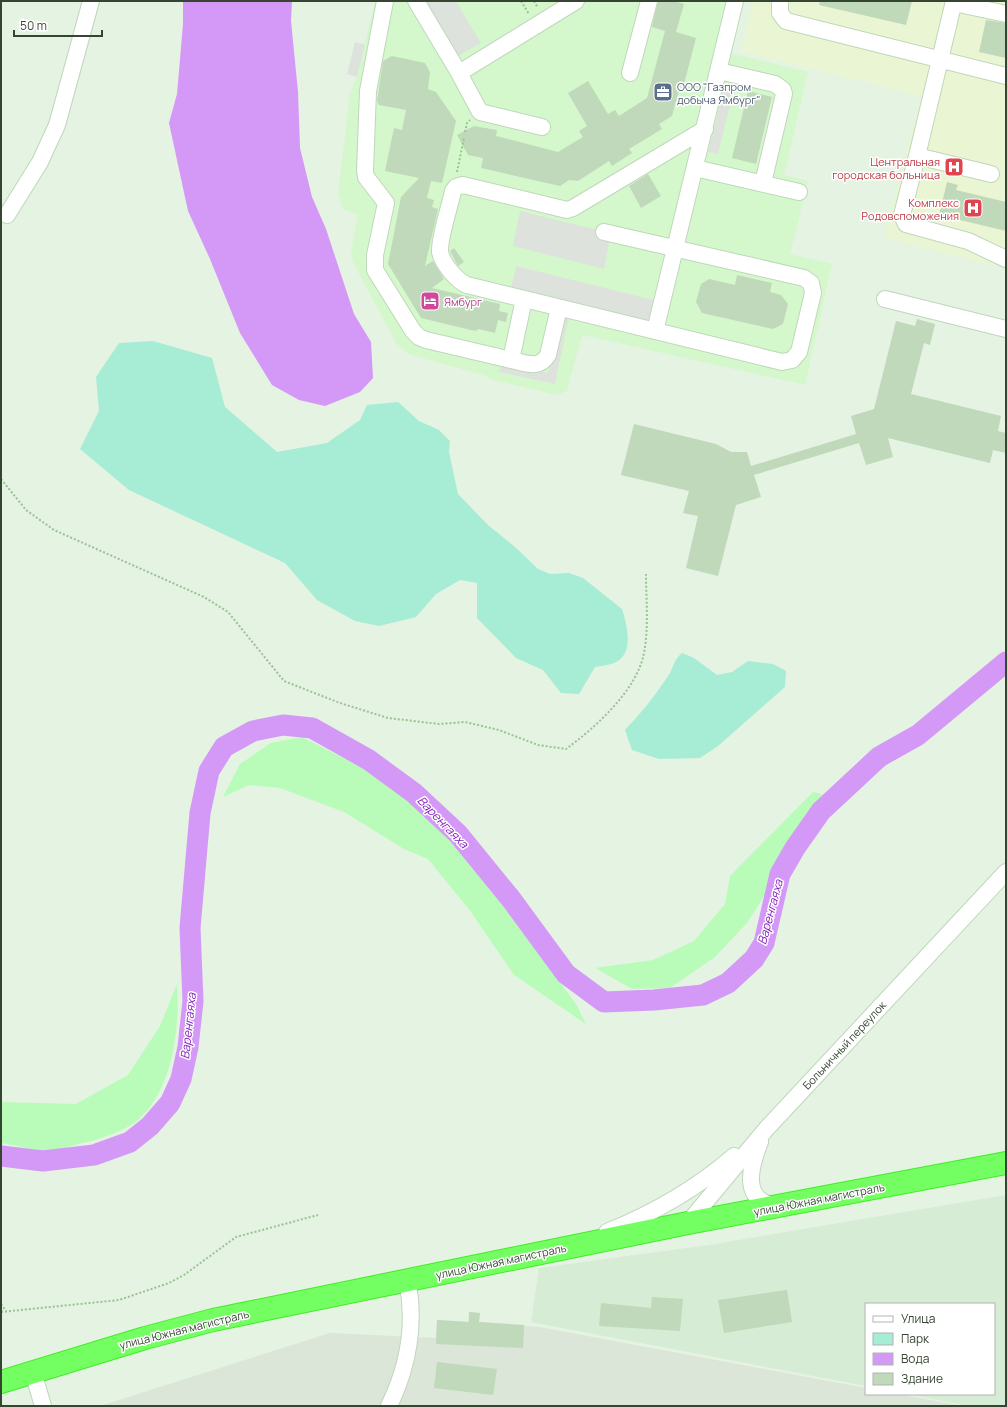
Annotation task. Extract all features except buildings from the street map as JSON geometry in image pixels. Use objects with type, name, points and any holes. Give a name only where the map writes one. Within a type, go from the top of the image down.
[{"type":"highway","name":"улица Южная магистраль","points":[[1,1382],[145,1338],[213,1320],[570,1246],[1006,1163]]},
{"type":"street","points":[[6,215],[40,162],[57,125],[91,1]]},
{"type":"street","points":[[385,1],[368,91],[366,177],[386,203],[375,255],[376,270],[419,337],[426,340],[534,365],[541,364],[548,355],[559,308]]},
{"type":"street","points":[[416,1],[459,73],[480,112],[542,127]]},
{"type":"street","points":[[459,73],[576,1]]},
{"type":"street","points":[[630,73],[649,1]]},
{"type":"street","points":[[655,331],[735,1]]},
{"type":"street","points":[[780,1],[780,12],[786,22],[1006,76]]},
{"type":"street","points":[[1006,14],[954,2],[902,215],[906,224],[968,242],[1006,259]]},
{"type":"street","points":[[719,71],[775,84],[783,90],[784,94],[762,183]]},
{"type":"street","points":[[604,232],[808,280],[813,288],[813,293],[799,352],[792,360],[782,362],[467,285],[455,278],[441,256],[440,246],[453,191],[456,187],[464,185],[567,210],[573,208],[704,129]]},
{"type":"street","points":[[917,156],[991,174]]},
{"type":"street","points":[[695,168],[799,192]]},
{"type":"street","points":[[885,299],[1006,329]]},
{"type":"street","points":[[511,360],[524,300]]},
{"type":"street","name":"Больничный переулок","points":[[688,1223],[768,1128],[1006,872]]},
{"type":"street","points":[[768,1128],[760,1142],[752,1167],[751,1186],[755,1194],[766,1203],[784,1206]]},
{"type":"street","points":[[570,1246],[627,1224],[677,1198],[720,1168],[768,1128]]},
{"type":"street","points":[[390,1406],[402,1375],[409,1336],[412,1312],[407,1280]]},
{"type":"street","points":[[33,1372],[41,1404]]},
{"type":"path","points":[[453,191],[464,138]]},
{"type":"path","points":[[1,480],[26,510],[54,530],[204,597],[228,612],[284,681],[340,703],[388,718],[439,724],[465,722],[499,730],[538,745],[566,749],[590,731],[634,680],[644,654],[646,628],[646,573]]},
{"type":"path","points":[[1,1312],[119,1300],[169,1283],[184,1275],[236,1237],[318,1215]]},
{"type":"path","points":[[1,1304],[7,1312]]},
{"type":"shaded area","name":"ООО \"Газпром добыча Ямбург\"","points":[[375,1],[743,1],[731,53],[808,72],[784,175],[808,181],[790,254],[832,264],[805,385],[582,335],[567,391],[556,395],[493,380],[486,376],[408,354],[396,343],[353,262],[351,252],[358,215],[343,209],[338,192],[350,94],[358,73]]},
{"type":"shaded area","points":[[425,1],[456,1],[481,43],[458,56]]},
{"type":"shaded area","name":"Центральная городская больница","points":[[753,1],[1006,1],[1006,269],[884,238],[921,96],[741,51]]},
{"type":"shaded area","points":[[355,42],[365,45],[357,77],[347,74]]},
{"type":"shaded area","points":[[724,87],[734,89],[718,154],[708,152]]},
{"type":"shaded area","points":[[520,211],[611,233],[604,269],[513,246]]},
{"type":"shaded area","points":[[516,266],[662,302],[656,325],[511,289]]},
{"type":"shaded area","points":[[561,315],[569,317],[555,384],[499,372],[501,363],[548,373]]},
{"type":"shaded area","points":[[1006,1195],[1006,1406],[969,1406],[912,1395],[995,1395],[995,1303],[865,1303],[865,1386],[531,1322],[539,1268],[709,1245]]},
{"type":"shaded area","points":[[469,1312],[480,1313],[479,1322],[539,1327],[865,1388],[865,1395],[904,1395],[963,1406],[100,1406],[330,1333],[436,1338],[437,1320],[468,1322]]},
{"type":"green space","points":[[153,341],[212,358],[225,407],[277,452],[327,443],[360,420],[367,405],[398,402],[419,421],[439,430],[450,441],[449,452],[458,494],[488,525],[515,547],[538,569],[550,574],[569,573],[583,578],[622,609],[628,639],[625,653],[621,659],[614,663],[595,667],[579,694],[561,693],[543,670],[516,658],[477,618],[477,583],[460,580],[436,594],[416,617],[379,626],[355,621],[317,600],[285,563],[129,490],[80,449],[99,411],[96,377],[119,343]]},
{"type":"green space","points":[[682,653],[694,658],[717,675],[732,672],[748,661],[773,664],[786,671],[785,687],[718,746],[700,758],[659,759],[632,750],[625,730],[658,690],[670,673],[677,658]]},
{"type":"sand","points":[[302,737],[383,778],[439,827],[504,906],[576,1004],[586,1024],[514,975],[471,912],[428,859],[404,849],[344,812],[280,788],[249,785],[223,797],[240,764],[271,743]]},
{"type":"sand","points":[[813,792],[822,794],[776,870],[775,879],[747,923],[715,957],[670,988],[632,989],[595,968],[653,960],[694,941],[725,904],[730,876]]},
{"type":"sand","points":[[177,984],[178,1001],[175,1038],[167,1075],[150,1107],[138,1120],[126,1128],[96,1140],[55,1150],[46,1151],[1,1143],[1,1102],[76,1104],[128,1075],[160,1026]]},
{"type":"water","points":[[183,1],[292,1],[291,21],[298,92],[300,148],[312,197],[326,229],[354,314],[371,342],[373,378],[360,392],[325,406],[299,400],[272,385],[240,333],[210,259],[188,211],[169,123],[177,94],[183,24]]},
{"type":"waterway","name":"Варенгаяха","points":[[1,1156],[43,1161],[94,1155],[130,1142],[150,1126],[170,1103],[181,1079],[188,1047],[193,1001],[190,928],[200,813],[209,771],[224,747],[253,731],[283,725],[312,728],[369,760],[414,793],[458,834],[511,899],[566,974],[604,1002],[654,1000],[703,995],[728,983],[754,959],[764,943],[780,874],[795,848],[821,811],[879,757],[918,735],[1006,662]]},
{"type":"place","name":"ООО \"Газпром добыча Ямбург\"","points":[[663,92]]},
{"type":"place","name":"Центральная городская больница","points":[[954,167]]},
{"type":"place","name":"Комплекс Родовспоможения","points":[[973,208]]},
{"type":"place","name":"Ямбург","points":[[430,301]]}]
